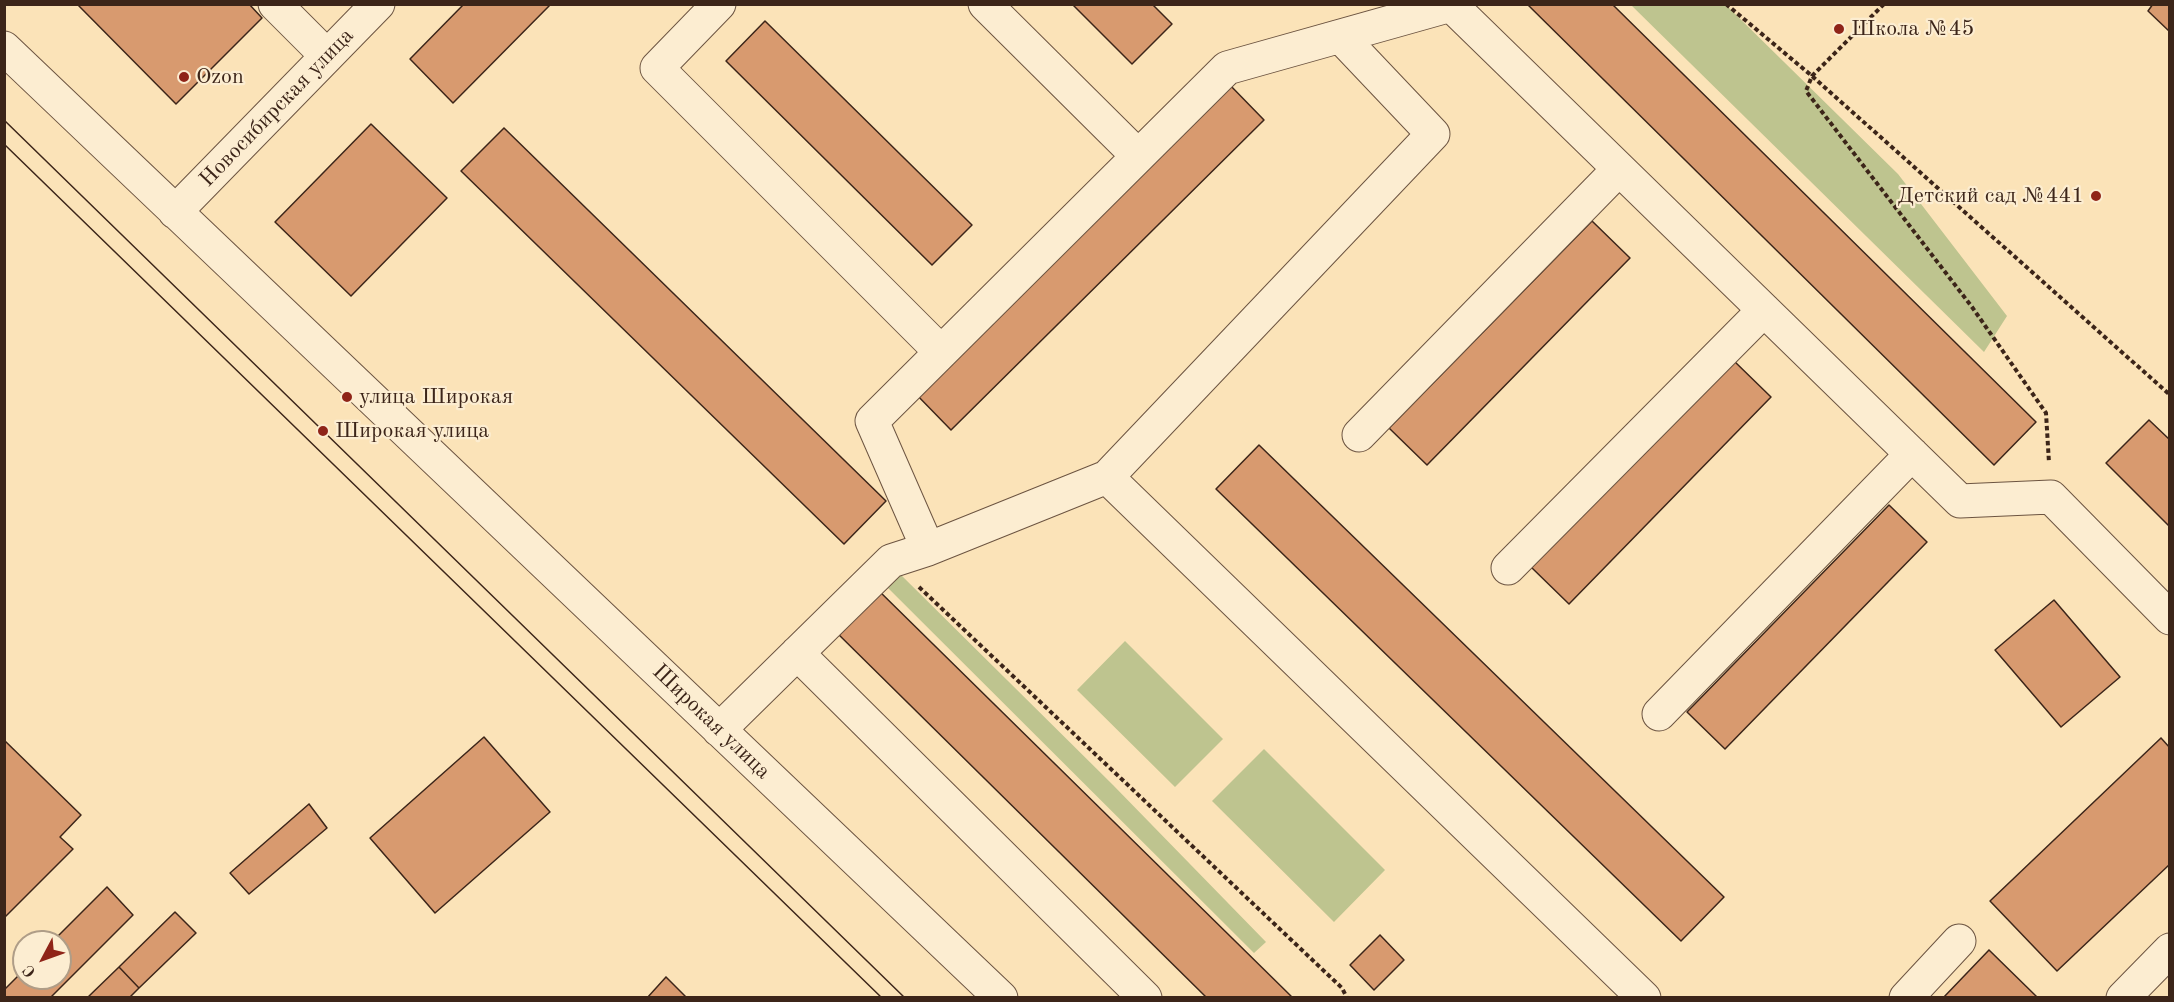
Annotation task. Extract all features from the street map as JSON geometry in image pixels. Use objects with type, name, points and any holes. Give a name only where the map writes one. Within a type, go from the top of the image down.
[{"type":"street","points":[[275,4],[327,56]]},
{"type":"street","name":"Новосибирская улица","points":[[175,212],[378,4]]},
{"type":"street","points":[[719,4],[657,69],[941,352]]},
{"type":"street","points":[[984,4],[1138,156]]},
{"type":"street","points":[[928,549],[872,421],[1227,68],[1451,5],[1960,501],[2051,497],[2169,618]]},
{"type":"street","points":[[720,729],[891,561],[928,549],[1107,477],[1433,134],[1341,37]]},
{"type":"street","name":"Широкая улица","points":[[4,48],[1001,998]]},
{"type":"street","points":[[1359,435],[1619,169]]},
{"type":"street","points":[[1508,568],[1764,310]]},
{"type":"street","points":[[1659,714],[1912,454]]},
{"type":"street","points":[[1107,477],[1644,998]]},
{"type":"street","points":[[797,653],[1145,998]]},
{"type":"street","points":[[1906,998],[1959,941]]},
{"type":"street","points":[[2123,998],[2169,950]]},
{"type":"path","points":[[1726,4],[1812,76],[2169,394]]},
{"type":"path","points":[[1884,4],[1812,76],[1806,90],[1972,307],[2046,413],[2051,497]]},
{"type":"path","points":[[891,561],[1342,988],[1347,998]]},
{"type":"green space","points":[[1631,5],[1726,5],[1898,174],[2007,316],[1984,352]]},
{"type":"green space","points":[[901,575],[1113,785],[1266,942],[1254,953],[888,588]]},
{"type":"green space","points":[[1125,641],[1223,739],[1175,787],[1077,690]]},
{"type":"green space","points":[[1264,749],[1385,870],[1334,922],[1212,801]]},
{"type":"building","points":[[77,4],[249,4],[262,18],[176,104]]},
{"type":"building","points":[[464,4],[551,4],[453,103],[410,59]]},
{"type":"building","points":[[1072,4],[1152,4],[1172,24],[1132,64]]},
{"type":"building","points":[[1527,4],[1612,4],[2036,422],[1994,465]]},
{"type":"building","points":[[2153,4],[2170,4],[2170,32],[2148,11]]},
{"type":"building","points":[[765,21],[972,225],[932,265],[726,61]]},
{"type":"building","points":[[1227,82],[1264,120],[951,430],[913,391]]},
{"type":"building","points":[[371,124],[447,198],[351,296],[275,222]]},
{"type":"building","points":[[504,128],[886,501],[844,544],[461,171]]},
{"type":"building","points":[[1592,221],[1630,258],[1427,465],[1389,428]]},
{"type":"building","points":[[1733,360],[1771,397],[1569,604],[1531,567]]},
{"type":"building","points":[[2149,420],[2170,440],[2170,527],[2106,463]]},
{"type":"building","points":[[1259,445],[1724,897],[1681,941],[1216,489]]},
{"type":"building","points":[[1889,505],[1927,542],[1725,749],[1687,712]]},
{"type":"building","points":[[875,587],[1293,998],[1207,998],[833,629]]},
{"type":"building","points":[[2054,600],[2120,677],[2061,727],[1995,650]]},
{"type":"building","points":[[484,737],[550,812],[435,913],[370,838]]},
{"type":"building","points":[[2161,738],[2170,748],[2170,864],[2057,971],[1990,901]]},
{"type":"building","points":[[4,740],[81,815],[60,837],[73,849],[4,918]]},
{"type":"building","points":[[309,804],[327,828],[249,894],[230,873]]},
{"type":"building","points":[[107,887],[133,915],[72,976],[72,930],[64,930]]},
{"type":"building","points":[[175,912],[196,933],[139,988],[119,967]]},
{"type":"building","points":[[1380,935],[1404,960],[1374,990],[1350,965]]},
{"type":"building","points":[[1989,950],[2037,997],[2037,998],[1943,998]]},
{"type":"building","points":[[119,967],[139,988],[129,998],[87,998]]},
{"type":"building","points":[[666,977],[687,998],[647,998]]},
{"type":"building","points":[[12,982],[12,990],[58,990],[50,998],[4,998],[4,990]]},
{"type":"tram line","points":[[4,120],[905,998]]},
{"type":"tram line","points":[[4,144],[882,998]]},
{"type":"place","name":"Школа №45","points":[[1839,29]]},
{"type":"place","name":"Ozon","points":[[184,77]]},
{"type":"place","name":"Детский сад №441","points":[[2096,196]]},
{"type":"place","name":"улица Широкая","points":[[347,397]]},
{"type":"place","name":"Широкая улица","points":[[323,431]]}]
